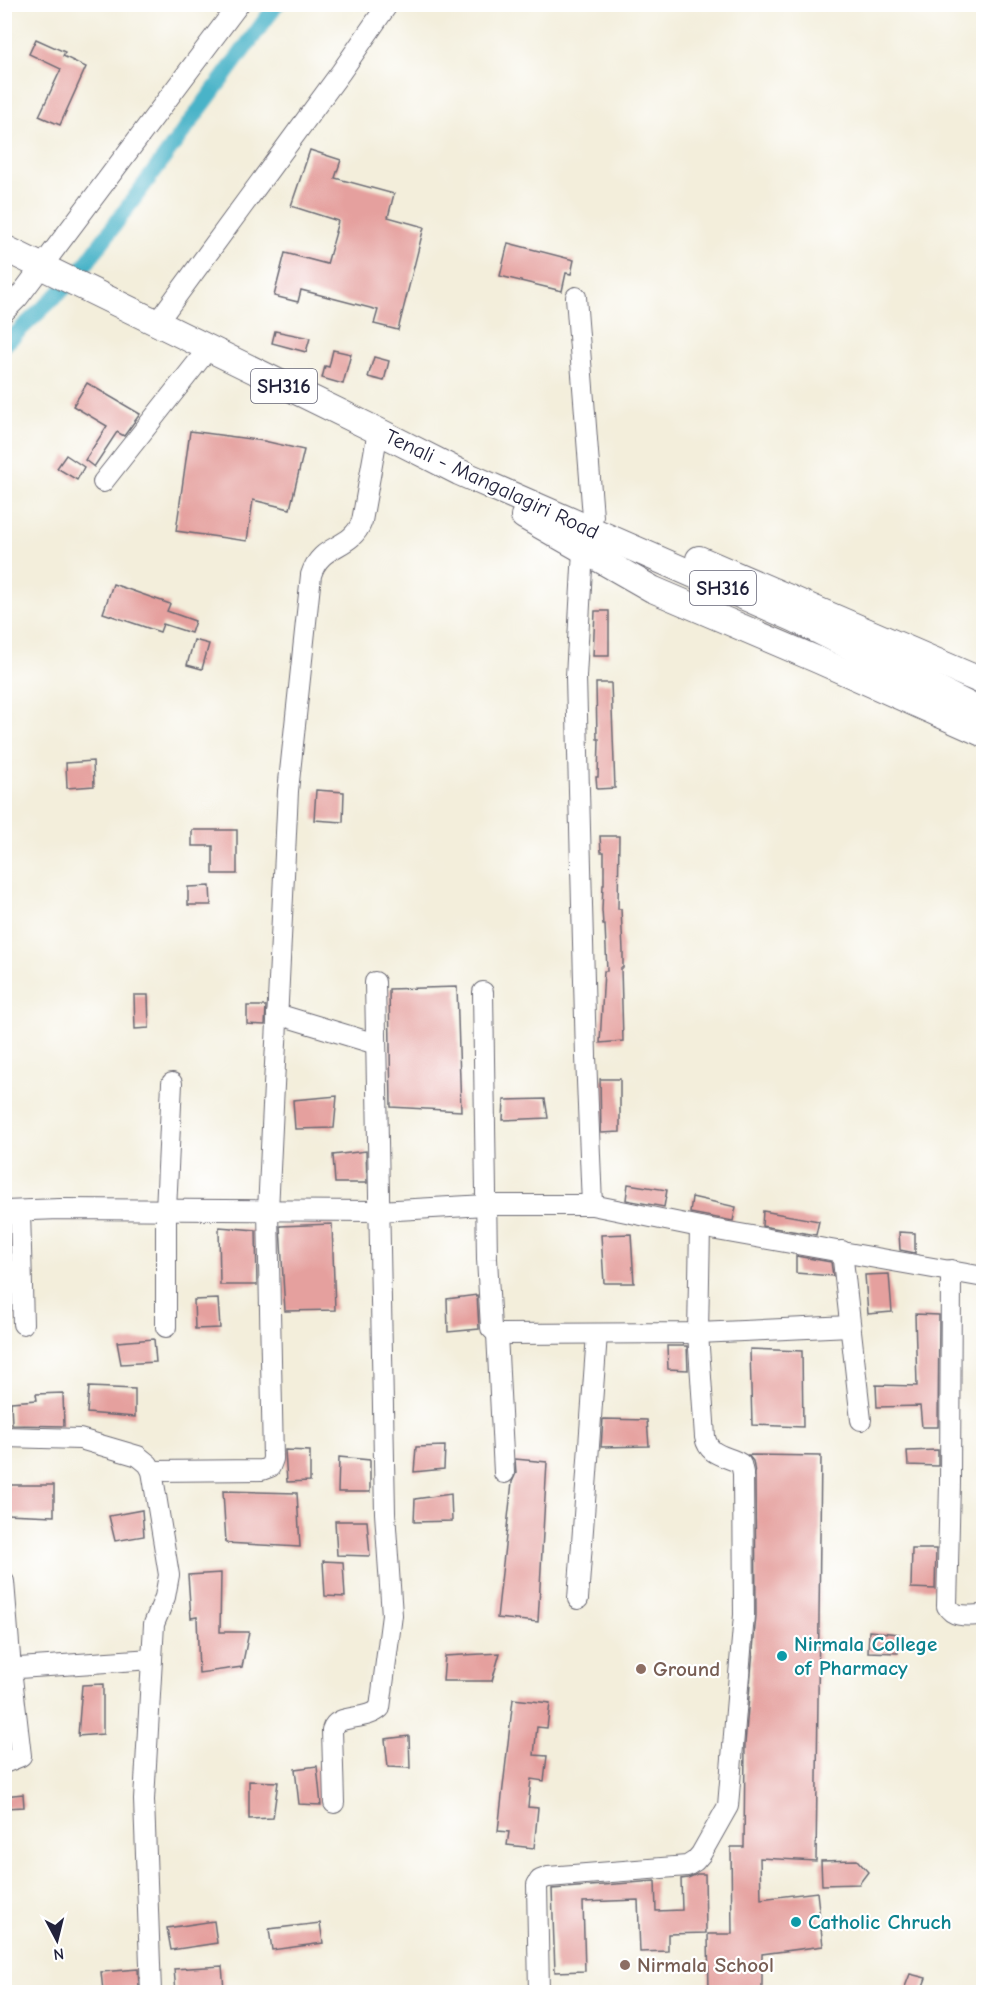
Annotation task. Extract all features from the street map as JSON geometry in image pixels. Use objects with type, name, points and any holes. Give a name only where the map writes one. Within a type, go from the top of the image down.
[{"type":"main road","name":"Tenali - Mangalagiri Road","points":[[4,248],[459,472],[795,619],[984,713]]},
{"type":"main road","points":[[424,455],[593,517],[740,575],[984,682]]},
{"type":"main road","points":[[424,455],[481,491],[652,589],[984,734]]},
{"type":"street","points":[[4,312],[44,268],[239,4]]},
{"type":"street","points":[[156,324],[341,72],[388,4]]},
{"type":"street","points":[[576,297],[593,517]]},
{"type":"street","points":[[103,482],[208,349]]},
{"type":"street","points":[[152,1471],[262,1470],[270,1467],[273,1459],[268,1211],[288,791],[311,575],[314,564],[325,552],[352,539],[358,532],[378,431]]},
{"type":"street","points":[[583,550],[576,677],[592,1206]]},
{"type":"street","points":[[334,1803],[333,1724],[338,1720],[373,1714],[380,1708],[392,1615],[384,1513],[375,982]]},
{"type":"street","points":[[483,992],[487,1258],[491,1328],[497,1334],[504,1473]]},
{"type":"street","points":[[277,1014],[376,1044]]},
{"type":"street","points":[[166,1327],[166,1210],[172,1083]]},
{"type":"street","points":[[22,1324],[12,1211],[60,1209],[379,1211],[486,1204],[592,1206],[984,1277]]},
{"type":"street","points":[[539,1992],[537,1885],[540,1880],[548,1877],[687,1866],[701,1854],[728,1806],[744,1615],[743,1473],[741,1464],[714,1452],[707,1446],[698,1334],[699,1227]]},
{"type":"street","points":[[842,1251],[861,1420]]},
{"type":"street","points":[[951,1270],[947,1606],[950,1613],[957,1616],[984,1615]]},
{"type":"street","points":[[497,1334],[698,1334],[850,1326]]},
{"type":"street","points":[[578,1599],[597,1334]]},
{"type":"street","points":[[4,1437],[80,1439],[138,1456],[148,1464],[152,1471],[169,1575],[165,1597],[154,1623],[144,1800],[151,1992]]},
{"type":"street","points":[[4,1582],[13,1759]]},
{"type":"street","points":[[8,1669],[152,1659]]},
{"type":"building","points":[[36,39],[65,52],[63,56],[86,67],[60,125],[39,116],[61,69],[29,54]]},
{"type":"building","points":[[310,150],[341,160],[335,178],[394,194],[388,217],[424,227],[398,330],[374,324],[378,310],[301,290],[298,302],[274,296],[285,253],[327,264],[336,232],[338,221],[291,206]]},
{"type":"building","points":[[508,243],[574,260],[571,274],[566,273],[562,291],[500,276]]},
{"type":"building","points":[[275,331],[310,338],[306,352],[272,343]]},
{"type":"building","points":[[333,350],[351,354],[343,384],[322,378],[325,366],[329,367]]},
{"type":"building","points":[[374,357],[389,361],[384,381],[368,377]]},
{"type":"building","points":[[87,383],[140,414],[124,436],[117,432],[94,467],[85,460],[107,426],[73,406]]},
{"type":"building","points":[[190,431],[264,441],[304,450],[290,509],[253,500],[247,541],[176,531]]},
{"type":"building","points":[[66,455],[84,467],[77,480],[57,468]]},
{"type":"building","points":[[113,584],[170,604],[167,611],[195,621],[191,633],[163,624],[160,632],[103,613]]},
{"type":"building","points":[[595,611],[609,611],[609,656],[593,656]]},
{"type":"building","points":[[194,640],[209,644],[202,669],[187,665]]},
{"type":"building","points":[[596,683],[611,683],[615,788],[597,789],[599,739],[597,739]]},
{"type":"building","points":[[93,761],[94,786],[67,788],[66,763]]},
{"type":"building","points":[[316,790],[344,792],[343,822],[314,820]]},
{"type":"building","points":[[192,830],[237,830],[237,874],[213,874],[213,846],[192,846]]},
{"type":"building","points":[[600,836],[619,836],[618,909],[621,909],[623,951],[623,968],[621,968],[623,1041],[600,1043],[604,971],[607,971],[602,910],[604,852],[601,852]]},
{"type":"building","points":[[210,886],[211,905],[188,905],[188,887]]},
{"type":"building","points":[[457,987],[461,1111],[391,1107],[389,989]]},
{"type":"building","points":[[134,995],[148,995],[149,1028],[135,1029]]},
{"type":"building","points":[[247,1006],[266,1006],[265,1025],[247,1024]]},
{"type":"building","points":[[600,1079],[620,1079],[620,1132],[601,1133]]},
{"type":"building","points":[[337,1096],[334,1128],[295,1129],[293,1100]]},
{"type":"building","points":[[545,1099],[548,1118],[503,1120],[504,1100]]},
{"type":"building","points":[[366,1151],[367,1183],[335,1183],[333,1155]]},
{"type":"building","points":[[628,1184],[667,1190],[664,1207],[626,1200]]},
{"type":"building","points":[[692,1197],[736,1207],[733,1221],[690,1213]]},
{"type":"building","points":[[763,1211],[819,1221],[816,1235],[762,1226]]},
{"type":"building","points":[[332,1224],[335,1310],[285,1311],[280,1226]]},
{"type":"building","points":[[219,1227],[256,1230],[257,1285],[220,1285]]},
{"type":"building","points":[[899,1232],[915,1233],[915,1253],[900,1250]]},
{"type":"building","points":[[631,1234],[634,1283],[604,1283],[601,1235]]},
{"type":"building","points":[[796,1256],[831,1262],[833,1276],[796,1273]]},
{"type":"building","points":[[889,1274],[892,1312],[868,1314],[865,1275]]},
{"type":"building","points":[[477,1295],[479,1329],[448,1332],[447,1299]]},
{"type":"building","points":[[218,1299],[220,1328],[195,1329],[194,1300]]},
{"type":"building","points":[[915,1314],[939,1315],[938,1427],[922,1427],[920,1406],[877,1407],[876,1385],[917,1386]]},
{"type":"building","points":[[154,1339],[156,1362],[121,1364],[117,1342]]},
{"type":"building","points":[[667,1346],[687,1346],[688,1370],[668,1369]]},
{"type":"building","points":[[750,1349],[802,1351],[803,1427],[752,1425]]},
{"type":"building","points":[[89,1387],[135,1389],[135,1417],[87,1413]]},
{"type":"building","points":[[63,1393],[64,1426],[12,1425],[11,1402],[37,1400],[36,1394]]},
{"type":"building","points":[[603,1419],[647,1420],[649,1446],[601,1447]]},
{"type":"building","points":[[445,1446],[444,1469],[414,1472],[416,1447]]},
{"type":"building","points":[[285,1450],[310,1451],[310,1481],[287,1482]]},
{"type":"building","points":[[938,1450],[938,1466],[908,1465],[907,1451]]},
{"type":"building","name":"Nirmala College of Pharmacy","points":[[748,1455],[821,1456],[816,1861],[760,1858],[761,1899],[817,1892],[823,1946],[762,1954],[762,1992],[709,1992],[708,1934],[732,1934],[731,1847],[744,1847],[745,1744],[756,1615],[755,1473],[753,1461]]},
{"type":"building","points":[[339,1457],[370,1460],[370,1492],[338,1492]]},
{"type":"building","points":[[515,1459],[547,1462],[538,1622],[497,1618],[512,1482],[516,1473]]},
{"type":"building","points":[[6,1485],[54,1485],[54,1516],[6,1514]]},
{"type":"building","points":[[223,1491],[297,1493],[300,1547],[226,1543]]},
{"type":"building","points":[[451,1494],[452,1521],[414,1522],[415,1499]]},
{"type":"building","points":[[142,1510],[144,1536],[115,1541],[109,1516]]},
{"type":"building","points":[[335,1521],[367,1521],[370,1556],[337,1555]]},
{"type":"building","points":[[912,1549],[936,1549],[935,1589],[911,1588]]},
{"type":"building","points":[[323,1561],[343,1562],[345,1597],[325,1596]]},
{"type":"building","points":[[221,1573],[220,1632],[249,1632],[242,1667],[199,1673],[197,1617],[191,1618],[188,1575]]},
{"type":"building","points":[[869,1631],[899,1634],[898,1653],[868,1652]]},
{"type":"building","points":[[500,1653],[492,1681],[443,1681],[445,1656]]},
{"type":"building","points":[[103,1684],[103,1734],[78,1736],[82,1685]]},
{"type":"building","points":[[513,1699],[550,1703],[547,1728],[537,1727],[534,1755],[547,1756],[544,1781],[531,1779],[528,1807],[538,1808],[534,1848],[507,1845],[509,1832],[498,1831]]},
{"type":"building","points":[[409,1736],[410,1768],[388,1767],[385,1739]]},
{"type":"building","points":[[317,1766],[321,1805],[299,1804],[295,1769]]},
{"type":"building","points":[[249,1781],[278,1782],[273,1818],[249,1819]]},
{"type":"building","points":[[23,1794],[24,1807],[4,1808],[4,1796]]},
{"type":"building","points":[[857,1860],[868,1872],[859,1884],[822,1885],[821,1861]]},
{"type":"building","points":[[705,1874],[706,1933],[668,1934],[668,1951],[640,1952],[638,1900],[583,1902],[585,1971],[555,1972],[552,1889],[655,1881],[656,1911],[682,1910],[681,1879]]},
{"type":"building","points":[[214,1921],[217,1943],[171,1950],[167,1928]]},
{"type":"building","points":[[320,1923],[323,1943],[272,1950],[269,1929]]},
{"type":"building","points":[[222,1966],[224,1989],[176,1992],[174,1969]]},
{"type":"building","points":[[138,1969],[139,1987],[103,1991],[101,1972]]},
{"type":"building","points":[[910,1974],[926,1978],[921,1992],[903,1992]]},
{"type":"waterway","points":[[4,345],[77,276],[277,4]]},
{"type":"place","name":"Nirmala College of Pharmacy","points":[[782,1656]]},
{"type":"place","name":"Ground","points":[[641,1669]]},
{"type":"place","name":"Catholic Chruch","points":[[796,1922]]},
{"type":"place","name":"Nirmala School","points":[[625,1965]]}]
